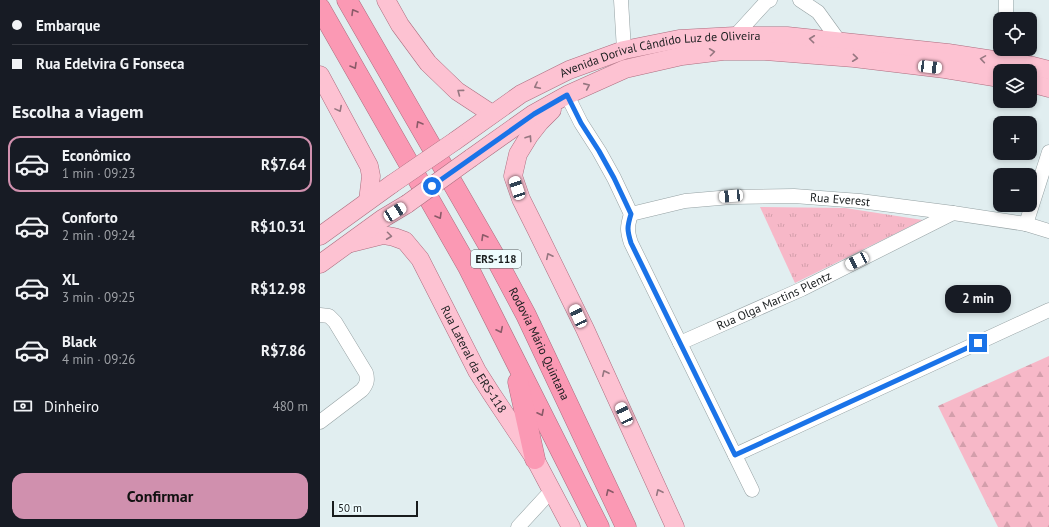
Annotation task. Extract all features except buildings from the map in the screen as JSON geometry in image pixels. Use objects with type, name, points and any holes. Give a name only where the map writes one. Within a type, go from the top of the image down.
[{"type":"highway","name":"Rodovia Mário Quintana","points":[[348,0],[490,248],[518,302],[626,527]]},
{"type":"highway","name":"ERS-118","points":[[320,8],[468,267],[599,527]]},
{"type":"highway","points":[[511,353],[535,459]]},
{"type":"main road","points":[[386,0],[400,26],[428,63],[457,91],[492,114]]},
{"type":"main road","name":"Avenida Dorival Cândido Luz de Oliveira","points":[[320,236],[521,94],[569,70],[624,50],[679,39],[735,36],[787,36],[948,53],[1005,63],[1033,66],[1049,70]]},
{"type":"main road","name":"Avenida Dorival Cândido Luz de Oliveira","points":[[320,264],[351,243],[382,219],[407,204],[534,114],[567,95],[624,69],[682,56],[723,51],[765,51],[854,58],[945,69],[1005,63]]},
{"type":"main road","points":[[320,75],[369,166],[371,176],[368,201]]},
{"type":"main road","points":[[1037,85],[1049,88]]},
{"type":"main road","points":[[567,95],[540,122],[529,136],[518,154],[513,176],[521,199],[581,322],[675,527]]},
{"type":"main road","name":"Rua Lateral da ERS-118","points":[[351,243],[383,235],[394,237],[405,241],[420,259],[481,376],[535,459],[570,527]]},
{"type":"street","points":[[621,0],[624,50]]},
{"type":"street","points":[[735,36],[766,2],[770,0]]},
{"type":"street","points":[[800,0],[820,6],[839,41]]},
{"type":"street","points":[[1006,0],[1006,12]]},
{"type":"street","points":[[567,95],[581,123],[614,178],[631,214],[627,225],[631,243],[752,490]]},
{"type":"street","points":[[1026,224],[1049,152]]},
{"type":"street","name":"Rua Everest","points":[[631,214],[686,201],[731,196],[786,196],[860,201],[953,213],[1026,224],[1049,231]]},
{"type":"street","name":"Rua Olga Martins Plentz","points":[[680,343],[802,289],[953,213]]},
{"type":"street","points":[[735,455],[1049,310]]},
{"type":"street","points":[[320,422],[362,390],[368,378],[335,322],[323,319]]},
{"type":"street","points":[[518,527],[552,490]]},
{"type":"green space","points":[[760,207],[845,208],[923,220],[795,283]]},
{"type":"green space","points":[[1049,356],[1049,527],[998,527],[938,406]]},
{"type":"route","points":[[432,186],[534,114],[567,95],[581,123],[599,151],[620,190],[631,214],[627,225],[631,243],[735,455],[978,343]]}]
